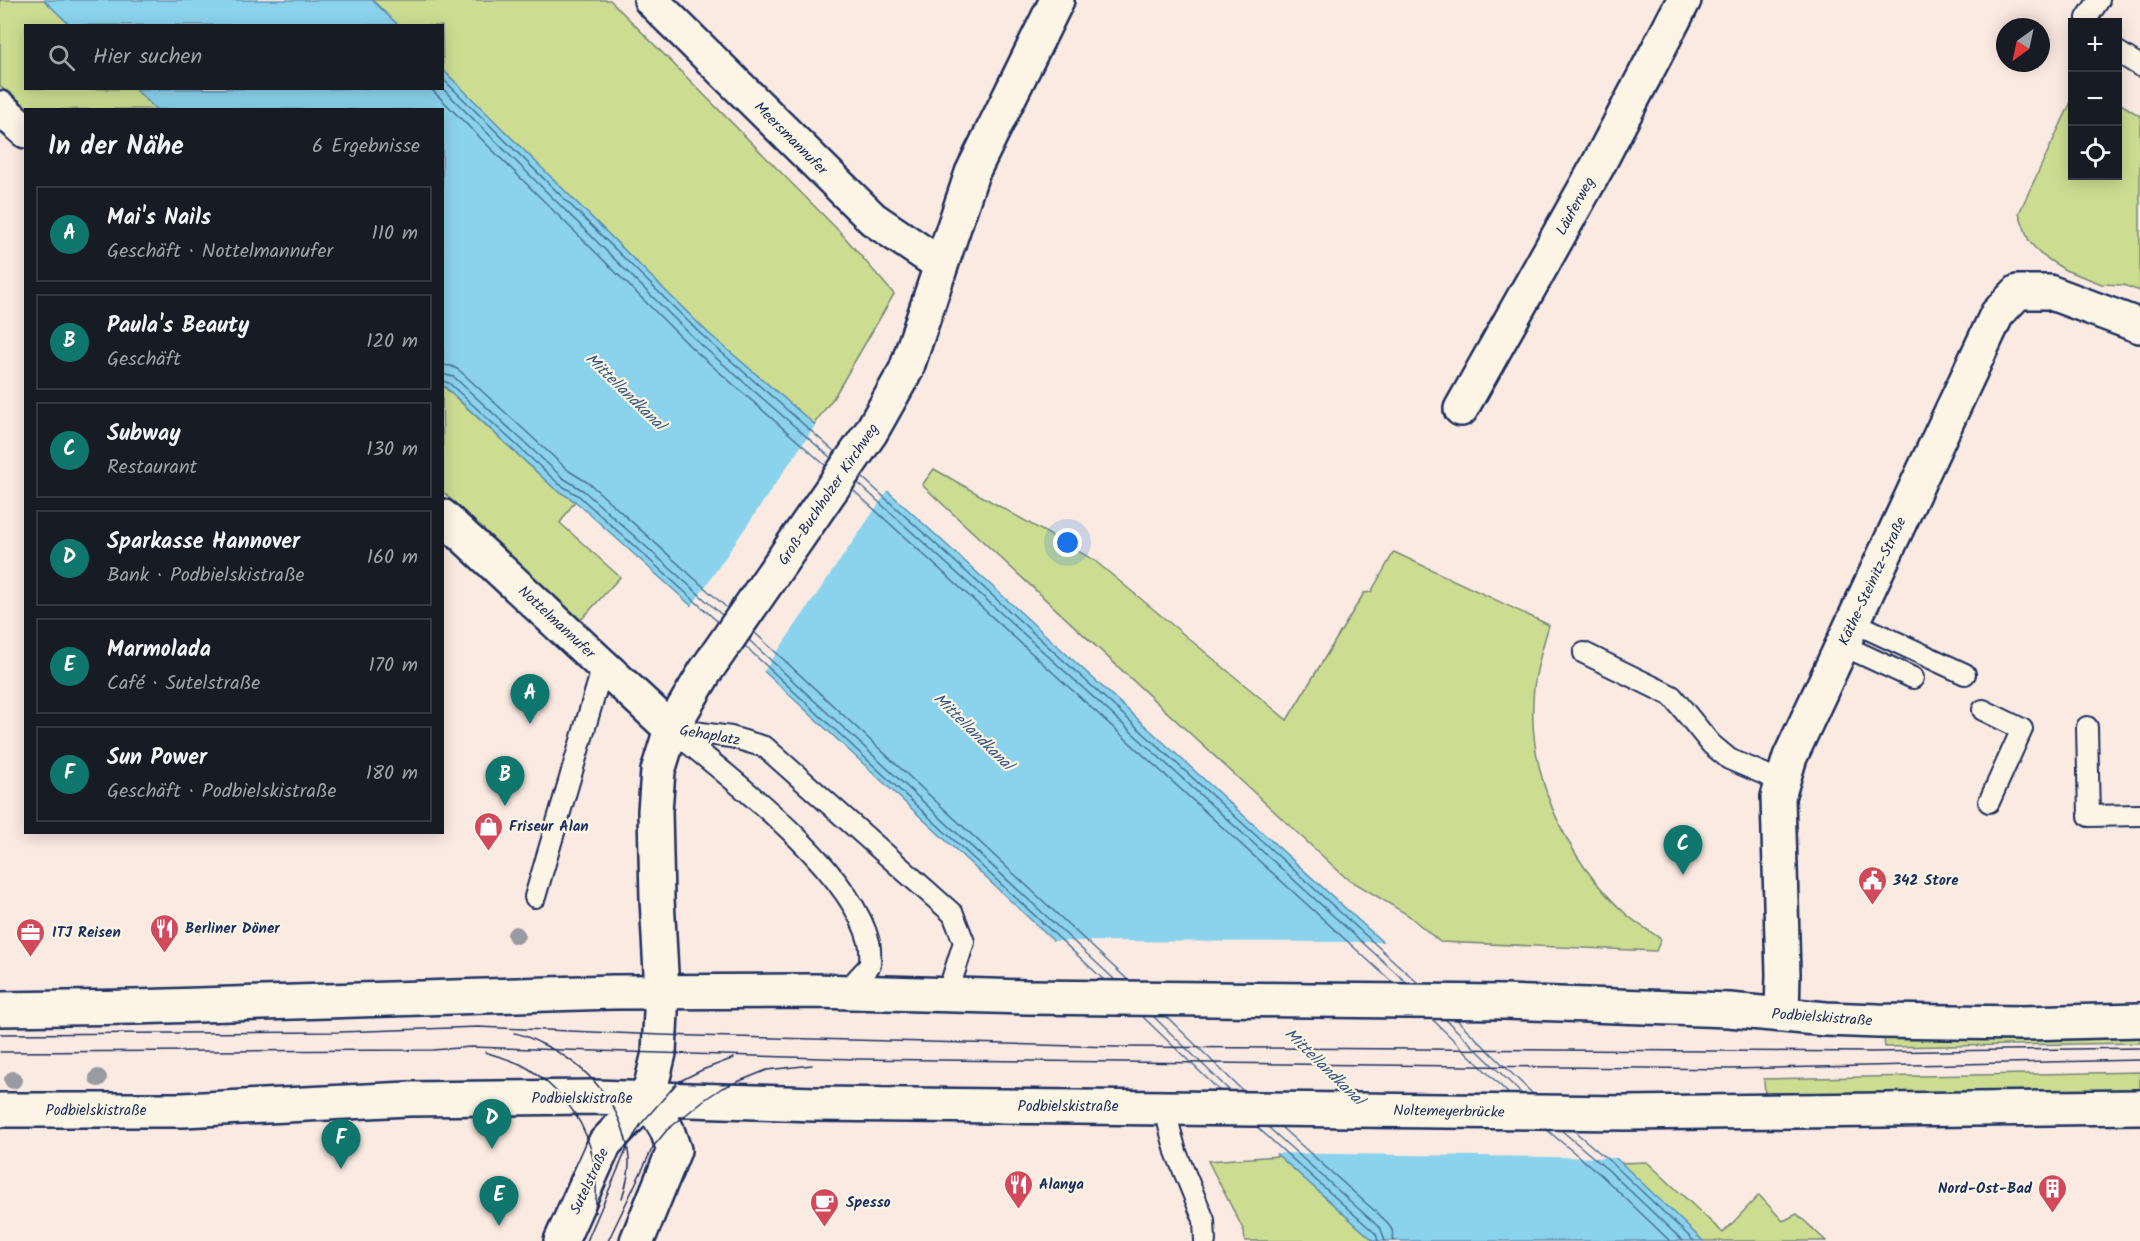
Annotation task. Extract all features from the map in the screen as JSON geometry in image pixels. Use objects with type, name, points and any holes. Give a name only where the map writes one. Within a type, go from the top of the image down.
[{"type":"main road","name":"Meersmannufer","points":[[651,0],[873,219],[941,265]]},
{"type":"main road","name":"Groß-Buchholzer Kirchweg","points":[[662,992],[655,811],[658,771],[671,729],[705,672],[871,432],[906,370],[972,173],[1058,0]]},
{"type":"main road","name":"Läuferweg","points":[[1461,409],[1597,167],[1684,0]]},
{"type":"main road","points":[[0,108],[24,129]]},
{"type":"main road","name":"Käthe-Steinitz-Straße","points":[[1782,1014],[1778,797],[1790,757],[1997,314],[2018,292],[2049,292],[2140,326]]},
{"type":"main road","name":"Nottelmannufer","points":[[444,518],[671,729]]},
{"type":"main road","points":[[0,1009],[662,992],[846,991],[947,995]]},
{"type":"main road","name":"Sutelstraße","points":[[561,1241],[605,1143],[648,1098],[659,1053],[662,992]]},
{"type":"main road","name":"Podbielskistraße","points":[[947,995],[1505,1002],[1729,1010],[1826,1019],[1878,1021],[2023,1023],[2140,1020]]},
{"type":"main road","points":[[637,1241],[674,1149],[667,1130],[648,1098]]},
{"type":"main road","name":"Podbielskistraße","points":[[0,1110],[183,1110],[417,1099],[648,1098],[815,1104],[1173,1107]]},
{"type":"main road","name":"Noltemeyerbrücke","points":[[1173,1107],[1625,1113],[2140,1107]]},
{"type":"lane","points":[[2087,18],[2099,0]]},
{"type":"lane","points":[[2122,55],[2140,66]]},
{"type":"lane","points":[[1848,634],[1965,674]]},
{"type":"lane","points":[[1848,634],[1913,678]]},
{"type":"lane","points":[[1584,653],[1672,696],[1711,744],[1729,759],[1783,782]]},
{"type":"lane","points":[[535,897],[603,666]]},
{"type":"lane","points":[[1983,710],[2022,729],[1989,802]]},
{"type":"lane","points":[[2087,727],[2089,816],[2140,815]]},
{"type":"lane","name":"Gehaplatz","points":[[671,729],[761,804],[822,864],[849,899],[866,931],[870,945],[870,965],[846,991]]},
{"type":"lane","name":"Gehaplatz","points":[[671,729],[731,737],[765,747],[953,914],[964,942],[947,995]]},
{"type":"lane","points":[[1173,1107],[1176,1152],[1204,1220],[1205,1241]]},
{"type":"green space","points":[[0,0],[44,0],[69,24],[24,24],[24,90],[136,90],[155,108],[24,109],[0,86]]},
{"type":"green space","points":[[372,0],[610,0],[841,233],[894,294],[834,397],[814,424],[708,333],[444,71],[444,24],[397,24]]},
{"type":"green space","points":[[2122,105],[2140,116],[2140,291],[2123,285],[2102,284],[2065,270],[2040,254],[2029,241],[2019,213],[2068,109],[2068,180],[2122,180]]},
{"type":"green space","points":[[444,387],[555,489],[575,501],[560,523],[620,577],[581,620],[444,493]]},
{"type":"green space","points":[[934,469],[1094,560],[1287,720],[1364,593],[1371,592],[1394,552],[1549,625],[1534,687],[1533,719],[1536,751],[1543,782],[1568,841],[1585,868],[1627,915],[1661,939],[1656,951],[1440,942],[1408,915],[1345,877],[922,485]]},
{"type":"green space","points":[[2140,1036],[2140,1043],[1885,1047],[1884,1038]]},
{"type":"green space","points":[[2140,1072],[2140,1089],[1765,1097],[1764,1079]]},
{"type":"green space","points":[[1279,1156],[1374,1241],[1245,1241],[1244,1231],[1208,1161]]},
{"type":"green space","points":[[1647,1162],[1723,1233],[1759,1195],[1783,1221],[1797,1214],[1826,1241],[1703,1241],[1620,1163]]},
{"type":"water","points":[[44,0],[372,0],[397,24],[69,24]]},
{"type":"water","name":"Mittellandkanal","points":[[444,71],[708,333],[814,424],[1422,978],[1558,1110],[1617,1159],[1703,1241],[1374,1241],[1279,1156],[1088,973],[767,674],[575,501],[555,489],[444,386],[444,108],[155,108],[136,90],[444,90]]},
{"type":"pier","points":[[817,423],[889,489],[762,674],[690,609]]},
{"type":"pier","points":[[1049,941],[1386,942],[1560,1108],[1619,1158],[1271,1153]]},
{"type":"tram line","points":[[0,1034],[340,1032],[478,1027],[661,1035],[1116,1047],[1870,1052],[2140,1048]]},
{"type":"tram line","points":[[514,1033],[534,1040],[573,1062],[600,1088],[611,1104],[620,1121],[629,1158],[622,1198]]},
{"type":"tram line","points":[[0,1052],[433,1050],[471,1047],[854,1059],[1731,1069],[2140,1060]]},
{"type":"tram line","points":[[485,1052],[525,1066],[556,1091],[578,1118],[585,1132],[594,1163],[595,1213]]},
{"type":"tram line","points":[[587,1241],[628,1146],[641,1124],[678,1082],[734,1058]]},
{"type":"tram line","points":[[608,1241],[653,1147],[667,1130],[722,1088],[767,1070],[812,1065]]},
{"type":"place","name":"Mai's Nails","points":[[530,724]]},
{"type":"place","name":"Paula's Beauty","points":[[505,806]]},
{"type":"place","name":"Friseur Alan","points":[[488,852]]},
{"type":"place","name":"Subway","points":[[1683,875]]},
{"type":"place","name":"342 Store","points":[[1872,906]]},
{"type":"place","name":"Berliner Döner","points":[[164,954]]},
{"type":"place","name":"ITJ Reisen","points":[[31,958]]},
{"type":"place","name":"Sparkasse Hannover","points":[[492,1149]]},
{"type":"place","name":"Sun Power","points":[[341,1169]]},
{"type":"place","name":"Alanya","points":[[1018,1210]]},
{"type":"place","name":"Nord-Ost-Bad","points":[[2053,1214]]},
{"type":"place","name":"Marmolada","points":[[499,1226]]},
{"type":"place","name":"Spesso","points":[[825,1228]]}]
